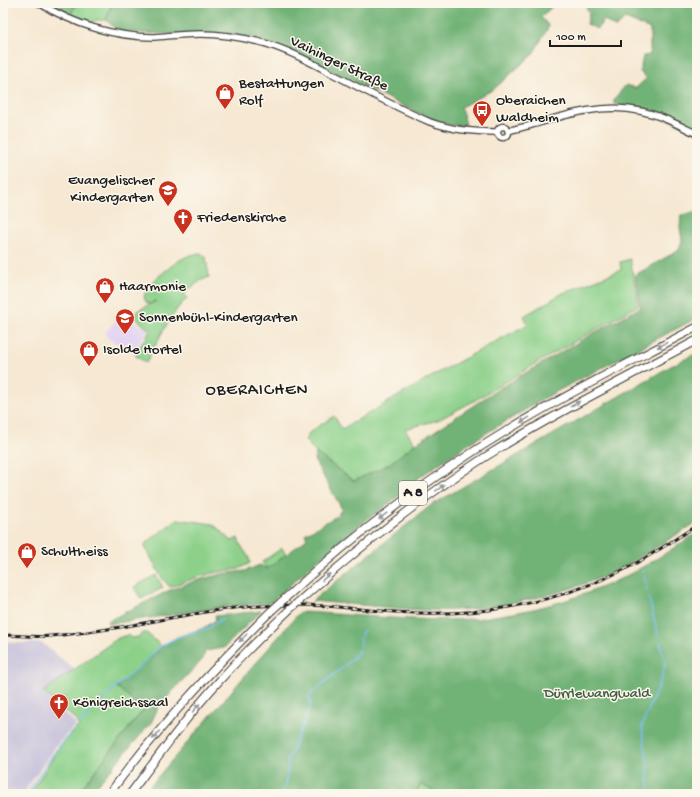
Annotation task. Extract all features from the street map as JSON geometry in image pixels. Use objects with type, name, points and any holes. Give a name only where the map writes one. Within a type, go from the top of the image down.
[{"type":"highway","name":"A 8","points":[[109,794],[140,753],[184,701],[232,650],[271,611],[317,569],[400,502],[466,456],[510,428],[558,400],[697,327]]},
{"type":"highway","name":"A 8","points":[[130,794],[171,739],[220,680],[238,660],[325,577],[389,526],[485,458],[541,423],[697,340]]},
{"type":"main road","name":"Vaihinger Straße","points":[[39,3],[78,22],[106,31],[144,36],[199,34],[217,35],[242,38],[272,45],[308,61],[430,122],[456,129],[497,132],[498,129],[503,127],[508,131],[584,111],[608,108],[646,112],[665,118],[697,134]]},
{"type":"shaded area","name":"Sonnenbühl-Kindergarten","points":[[122,315],[148,330],[133,353],[109,339],[105,333],[119,316]]},
{"type":"shaded area","points":[[3,641],[15,643],[42,643],[74,669],[43,693],[76,724],[56,746],[23,794],[3,794]]},
{"type":"green space","points":[[46,3],[77,3],[70,16]]},
{"type":"green space","points":[[77,3],[112,3],[106,20],[96,20],[89,24],[70,16]]},
{"type":"green space","points":[[112,3],[556,3],[541,17],[549,26],[533,54],[494,89],[461,107],[466,125],[450,125],[434,121],[312,61],[252,37],[142,33],[117,30],[106,20]]},
{"type":"green space","points":[[584,3],[697,3],[697,133],[664,117],[637,108],[614,104],[614,99],[626,85],[636,88],[647,78],[640,72],[643,56],[650,55],[650,29],[625,19],[616,28],[604,20],[597,29],[587,24],[589,13]]},
{"type":"green space","points":[[697,212],[697,318],[550,395],[468,444],[408,485],[408,489],[361,524],[270,603],[232,606],[108,624],[108,621],[170,590],[195,581],[222,574],[245,571],[260,565],[267,569],[307,539],[305,534],[337,516],[342,509],[314,460],[316,453],[354,481],[389,464],[415,444],[500,388],[641,307],[635,275],[679,250],[682,240],[680,228],[681,215]]},
{"type":"green space","points":[[201,253],[206,257],[209,277],[200,281],[184,293],[187,298],[177,309],[164,329],[146,363],[135,355],[150,331],[135,316],[137,311],[156,301],[150,304],[146,302],[144,297],[148,285],[180,260],[190,255]]},
{"type":"green space","points":[[630,259],[639,305],[472,402],[438,420],[405,429],[415,444],[389,464],[354,481],[316,453],[305,440],[310,432],[334,416],[342,429],[438,373],[528,324],[524,316],[563,293],[621,270],[620,262]]},
{"type":"green space","points":[[697,353],[697,522],[632,562],[609,574],[573,588],[504,605],[470,609],[433,610],[312,601],[430,506],[671,366]]},
{"type":"green space","points":[[177,519],[213,524],[232,541],[238,538],[250,560],[250,563],[239,569],[198,577],[170,587],[162,578],[144,545]]},
{"type":"green space","name":"Dürrlewangwald","points":[[697,533],[697,794],[438,794],[421,784],[415,794],[143,794],[299,613],[452,620],[478,619],[529,610],[564,601],[614,582],[647,564]]},
{"type":"green space","points":[[282,548],[286,555],[267,569],[262,562]]},
{"type":"green space","points":[[156,575],[163,588],[141,599],[134,587]]},
{"type":"green space","points":[[261,611],[224,648],[205,651],[203,659],[158,708],[151,723],[91,794],[77,794],[143,710],[117,687],[162,647],[177,637],[204,628],[216,620],[215,616]]},
{"type":"green space","points":[[143,633],[147,633],[162,647],[118,687],[143,710],[77,794],[30,794],[62,743],[79,726],[74,718],[43,692],[118,638],[128,635],[131,638],[139,637]]},
{"type":"green space","points":[[421,784],[438,794],[415,794]]},
{"type":"waterway","points":[[644,576],[647,590]]},
{"type":"waterway","points":[[649,598],[658,635]]},
{"type":"waterway","points":[[79,724],[116,687],[163,645],[178,637],[208,628],[223,618]]},
{"type":"waterway","points":[[361,645],[360,640],[364,630]]},
{"type":"waterway","points":[[649,790],[648,767],[642,726],[662,677],[665,663],[660,642]]},
{"type":"waterway","points":[[282,794],[287,777],[287,760],[311,705],[309,696],[349,662],[360,649]]},
{"type":"waterway","points":[[27,794],[56,751],[76,728]]},
{"type":"railway","points":[[3,635],[44,637],[119,627],[213,611],[260,606],[299,605],[392,612],[447,613],[525,604],[575,590],[623,570],[670,543],[697,525]]},
{"type":"place","name":"Bestattungen Rolf","points":[[225,110]]},
{"type":"place","name":"Oberaichen Waldheim","points":[[482,127]]},
{"type":"place","name":"Evangelischer Kindergarten","points":[[168,207]]},
{"type":"place","name":"Friedenskirche","points":[[183,235]]},
{"type":"place","name":"Haarmonie","points":[[105,304]]},
{"type":"place","name":"Sonnenbühl-Kindergarten","points":[[125,335]]},
{"type":"place","name":"Isolde Hortel","points":[[89,367]]},
{"type":"place","name":"Schultheiss","points":[[27,569]]},
{"type":"place","name":"Königreichssaal","points":[[59,720]]},
{"type":"district","name":"OBERAICHEN","points":[[257,391]]}]
